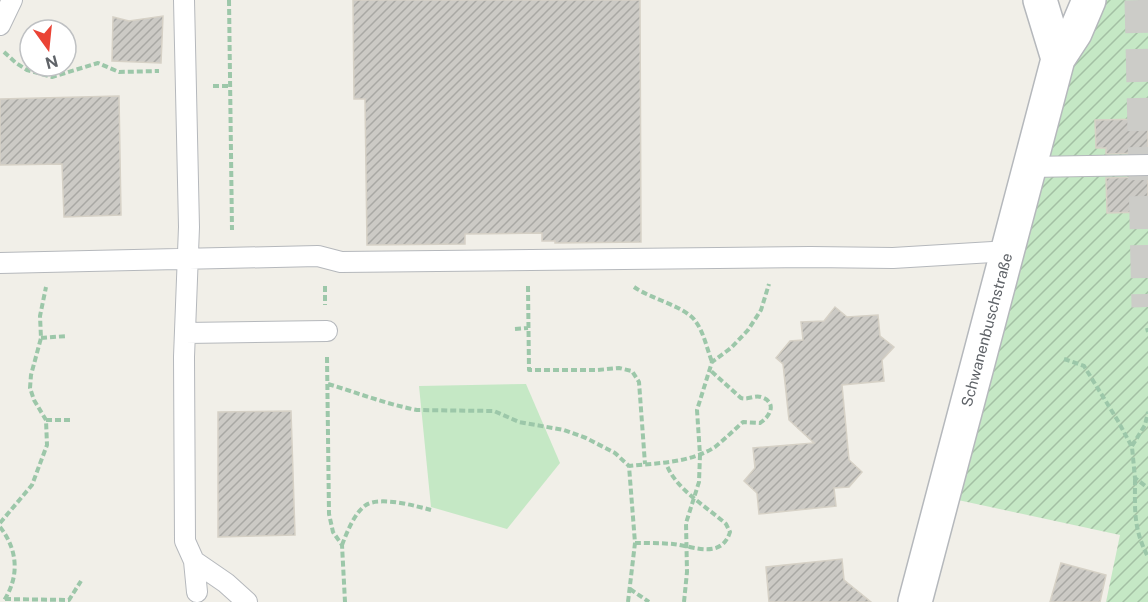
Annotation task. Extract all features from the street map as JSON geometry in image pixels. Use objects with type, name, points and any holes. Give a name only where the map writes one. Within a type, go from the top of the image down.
[{"type":"street","points":[[1040,0],[1058,59]]},
{"type":"street","name":"Schwanenbuschstraße","points":[[915,602],[1058,59],[1075,33],[1089,0]]},
{"type":"lane","points":[[0,25],[12,0]]},
{"type":"lane","points":[[184,0],[189,227],[185,333],[185,541],[194,561],[197,592]]},
{"type":"lane","points":[[1029,167],[1148,165]]},
{"type":"lane","points":[[0,263],[318,256],[341,262],[893,258],[1008,251]]},
{"type":"lane","points":[[185,333],[327,331]]},
{"type":"lane","points":[[194,561],[226,583],[247,602]]},
{"type":"path","points":[[229,0],[233,259]]},
{"type":"path","points":[[0,47],[16,63],[27,70],[52,77],[98,63],[119,72],[185,70]]},
{"type":"path","points":[[712,362],[731,348],[748,330],[761,310],[768,289],[769,259]]},
{"type":"path","points":[[4,601],[13,585],[15,561],[8,538],[0,525],[32,485],[47,445],[46,420],[33,400],[30,388],[31,375],[41,338],[40,316],[46,291],[46,261]]},
{"type":"path","points":[[528,261],[529,370],[619,368],[632,371],[639,382],[645,464]]},
{"type":"path","points":[[341,262],[342,277],[325,286],[330,514],[333,532],[342,545]]},
{"type":"path","points":[[632,286],[650,297],[690,314],[696,321],[712,362],[697,410],[699,482],[686,523],[684,602]]},
{"type":"path","points":[[515,329],[528,328]]},
{"type":"path","points":[[41,338],[68,336]]},
{"type":"path","points":[[1064,359],[1084,366],[1132,447],[1138,535],[1148,556]]},
{"type":"path","points":[[328,384],[370,399],[405,408],[494,411],[519,422],[564,430],[603,446],[629,466],[666,463],[699,455],[714,447],[743,422],[760,423],[771,414],[772,408],[769,402],[758,397],[741,398],[710,370]]},
{"type":"path","points":[[1132,447],[1145,425],[1148,412]]},
{"type":"path","points":[[46,420],[70,420]]},
{"type":"path","points":[[634,543],[675,544],[695,549],[720,547],[728,540],[730,532],[726,524],[680,484],[671,474],[666,463]]},
{"type":"path","points":[[628,602],[634,543],[629,466]]},
{"type":"path","points":[[1135,478],[1148,488]]},
{"type":"path","points":[[345,602],[342,545],[354,520],[367,504],[380,501],[431,510]]},
{"type":"path","points":[[4,601],[69,600],[81,581]]},
{"type":"path","points":[[630,589],[649,602]]},
{"type":"green space","points":[[1084,0],[1148,0],[1148,602],[1106,602],[1120,535],[944,497]]},
{"type":"green space","points":[[526,384],[560,463],[507,529],[431,507],[419,386]]},
{"type":"building","points":[[353,0],[640,0],[641,242],[555,243],[555,241],[542,241],[542,233],[465,234],[465,244],[367,245],[365,99],[354,99]]},
{"type":"building","points":[[163,16],[161,63],[112,61],[113,17],[129,21]]},
{"type":"building","points":[[119,96],[121,215],[64,217],[62,164],[0,165],[0,99]]},
{"type":"building","points":[[1148,119],[1148,153],[1106,154],[1106,148],[1096,148],[1095,120]]},
{"type":"building","points":[[1148,177],[1148,212],[1107,213],[1106,178]]},
{"type":"building","points":[[835,307],[847,317],[878,315],[880,336],[894,347],[882,360],[884,381],[842,385],[849,460],[862,472],[849,487],[834,488],[836,506],[759,514],[757,493],[744,481],[755,468],[753,448],[814,443],[789,420],[783,364],[776,358],[790,341],[803,340],[801,322],[824,321]]},
{"type":"building","points":[[291,411],[295,535],[218,537],[218,412]]},
{"type":"building","points":[[842,559],[844,580],[871,602],[769,602],[766,567]]},
{"type":"building","points":[[1061,563],[1106,575],[1100,602],[1050,602]]},
{"type":"tunnel","points":[[1141,0],[1148,307]]}]
